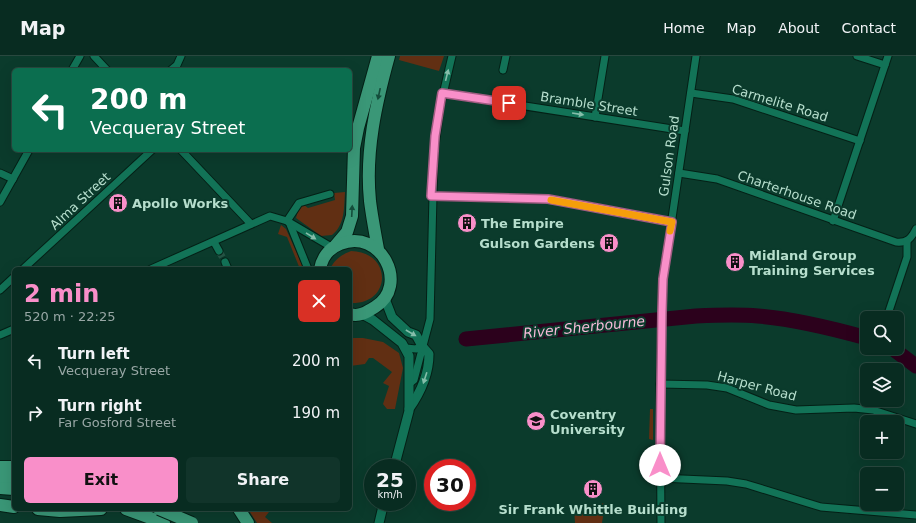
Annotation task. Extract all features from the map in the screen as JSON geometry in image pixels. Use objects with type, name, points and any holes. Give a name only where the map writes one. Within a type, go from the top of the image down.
[{"type":"highway","points":[[321,267],[322,262],[347,232],[352,216],[354,148],[378,56]]},
{"type":"highway","points":[[354,316],[378,305],[385,299],[388,292],[390,276],[388,266],[378,249],[370,200],[371,150],[376,109],[389,56]]},
{"type":"highway","points":[[335,247],[347,241],[358,240],[370,243],[378,249]]},
{"type":"highway","points":[[0,467],[12,467]]},
{"type":"highway","points":[[0,478],[12,478]]},
{"type":"highway","points":[[0,488],[12,489]]},
{"type":"highway","points":[[0,505],[12,507]]},
{"type":"highway","points":[[131,511],[164,523]]},
{"type":"highway","points":[[164,511],[192,523]]},
{"type":"highway","points":[[165,511],[168,523]]},
{"type":"highway","points":[[240,511],[248,523]]},
{"type":"street","points":[[73,68],[80,56]]},
{"type":"street","points":[[94,56],[105,68]]},
{"type":"street","points":[[173,68],[181,56]]},
{"type":"street","points":[[409,384],[414,380],[430,319],[431,196],[435,136],[442,93],[452,56]]},
{"type":"street","points":[[503,70],[506,56]]},
{"type":"street","points":[[595,117],[605,56]]},
{"type":"street","name":"Gulson Road","points":[[660,523],[660,384],[663,279],[696,56]]},
{"type":"street","points":[[857,56],[885,65]]},
{"type":"street","points":[[833,220],[888,56]]},
{"type":"street","name":"Bramble Street","points":[[442,93],[685,131]]},
{"type":"street","name":"Carmelite Road","points":[[691,93],[734,99],[860,141]]},
{"type":"street","points":[[0,202],[27,152]]},
{"type":"street","name":"Alma Street","points":[[25,267],[150,152]]},
{"type":"street","points":[[183,152],[251,224]]},
{"type":"street","points":[[0,173],[12,179]]},
{"type":"street","name":"Charterhouse Road","points":[[679,173],[718,180],[896,242],[907,241]]},
{"type":"street","points":[[288,222],[299,203],[330,194]]},
{"type":"street","points":[[431,196],[548,199],[672,222]]},
{"type":"street","points":[[156,267],[270,216],[288,222],[335,247]]},
{"type":"street","points":[[288,222],[307,267]]},
{"type":"street","points":[[889,311],[907,257],[907,241],[911,238],[916,229]]},
{"type":"street","points":[[214,242],[219,251]]},
{"type":"street","points":[[0,290],[12,279]]},
{"type":"street","points":[[385,299],[392,317],[408,332],[416,335],[422,346],[429,354],[428,367],[420,392],[409,409]]},
{"type":"street","points":[[354,316],[378,324],[406,348],[416,350],[422,346]]},
{"type":"street","points":[[0,335],[12,330]]},
{"type":"street","points":[[396,459],[409,409],[410,362],[406,348]]},
{"type":"street","name":"Harper Road","points":[[660,384],[707,385],[727,388],[769,404],[796,410],[854,408],[873,410],[916,424]]},
{"type":"street","points":[[660,478],[746,484],[821,507],[916,515]]},
{"type":"street","points":[[379,523],[382,511]]},
{"type":"shaded area","points":[[400,56],[444,56],[439,71],[399,60]]},
{"type":"shaded area","points":[[345,192],[342,221],[332,235],[321,236],[296,218],[299,207],[304,205],[308,208],[335,200],[334,193]]},
{"type":"shaded area","points":[[281,225],[286,229],[303,267],[299,267],[287,237],[278,234]]},
{"type":"shaded area","points":[[351,251],[365,254],[374,260],[380,268],[382,278],[380,288],[374,296],[364,301],[352,303],[352,267],[331,267],[344,254]]},
{"type":"shaded area","points":[[352,338],[363,338],[383,342],[399,353],[403,368],[395,409],[387,409],[383,404],[389,386],[383,383],[392,372],[373,358],[369,358],[365,364],[352,366]]},
{"type":"shaded area","points":[[650,409],[653,409],[653,440],[649,439]]},
{"type":"shaded area","points":[[605,503],[602,523],[575,523],[574,509]]},
{"type":"shaded area","points":[[249,511],[269,512],[265,517],[272,523],[257,523]]},
{"type":"waterway","name":"River Sherbourne","points":[[466,339],[696,316],[727,315],[750,315],[786,319],[826,327],[860,336]]},
{"type":"waterway","name":"River Sherbourne","points":[[901,355],[916,366]]},
{"type":"tunnel","points":[[219,251],[225,262]]},
{"type":"slow traffic","points":[[551,200],[672,222],[670,231]]},
{"type":"place","name":"Apollo Works","points":[[118,203]]},
{"type":"place","name":"The Empire","points":[[467,223]]},
{"type":"place","name":"Gulson Gardens","points":[[609,243]]},
{"type":"place","name":"Midland Group Training Services","points":[[735,262]]},
{"type":"place","name":"Coventry University","points":[[536,421]]},
{"type":"place","name":"Sir Frank Whittle Building","points":[[593,489]]},
{"type":"route","points":[[509,103],[442,93],[435,136],[431,196],[548,199],[672,222],[663,279],[660,384],[660,465]]}]
